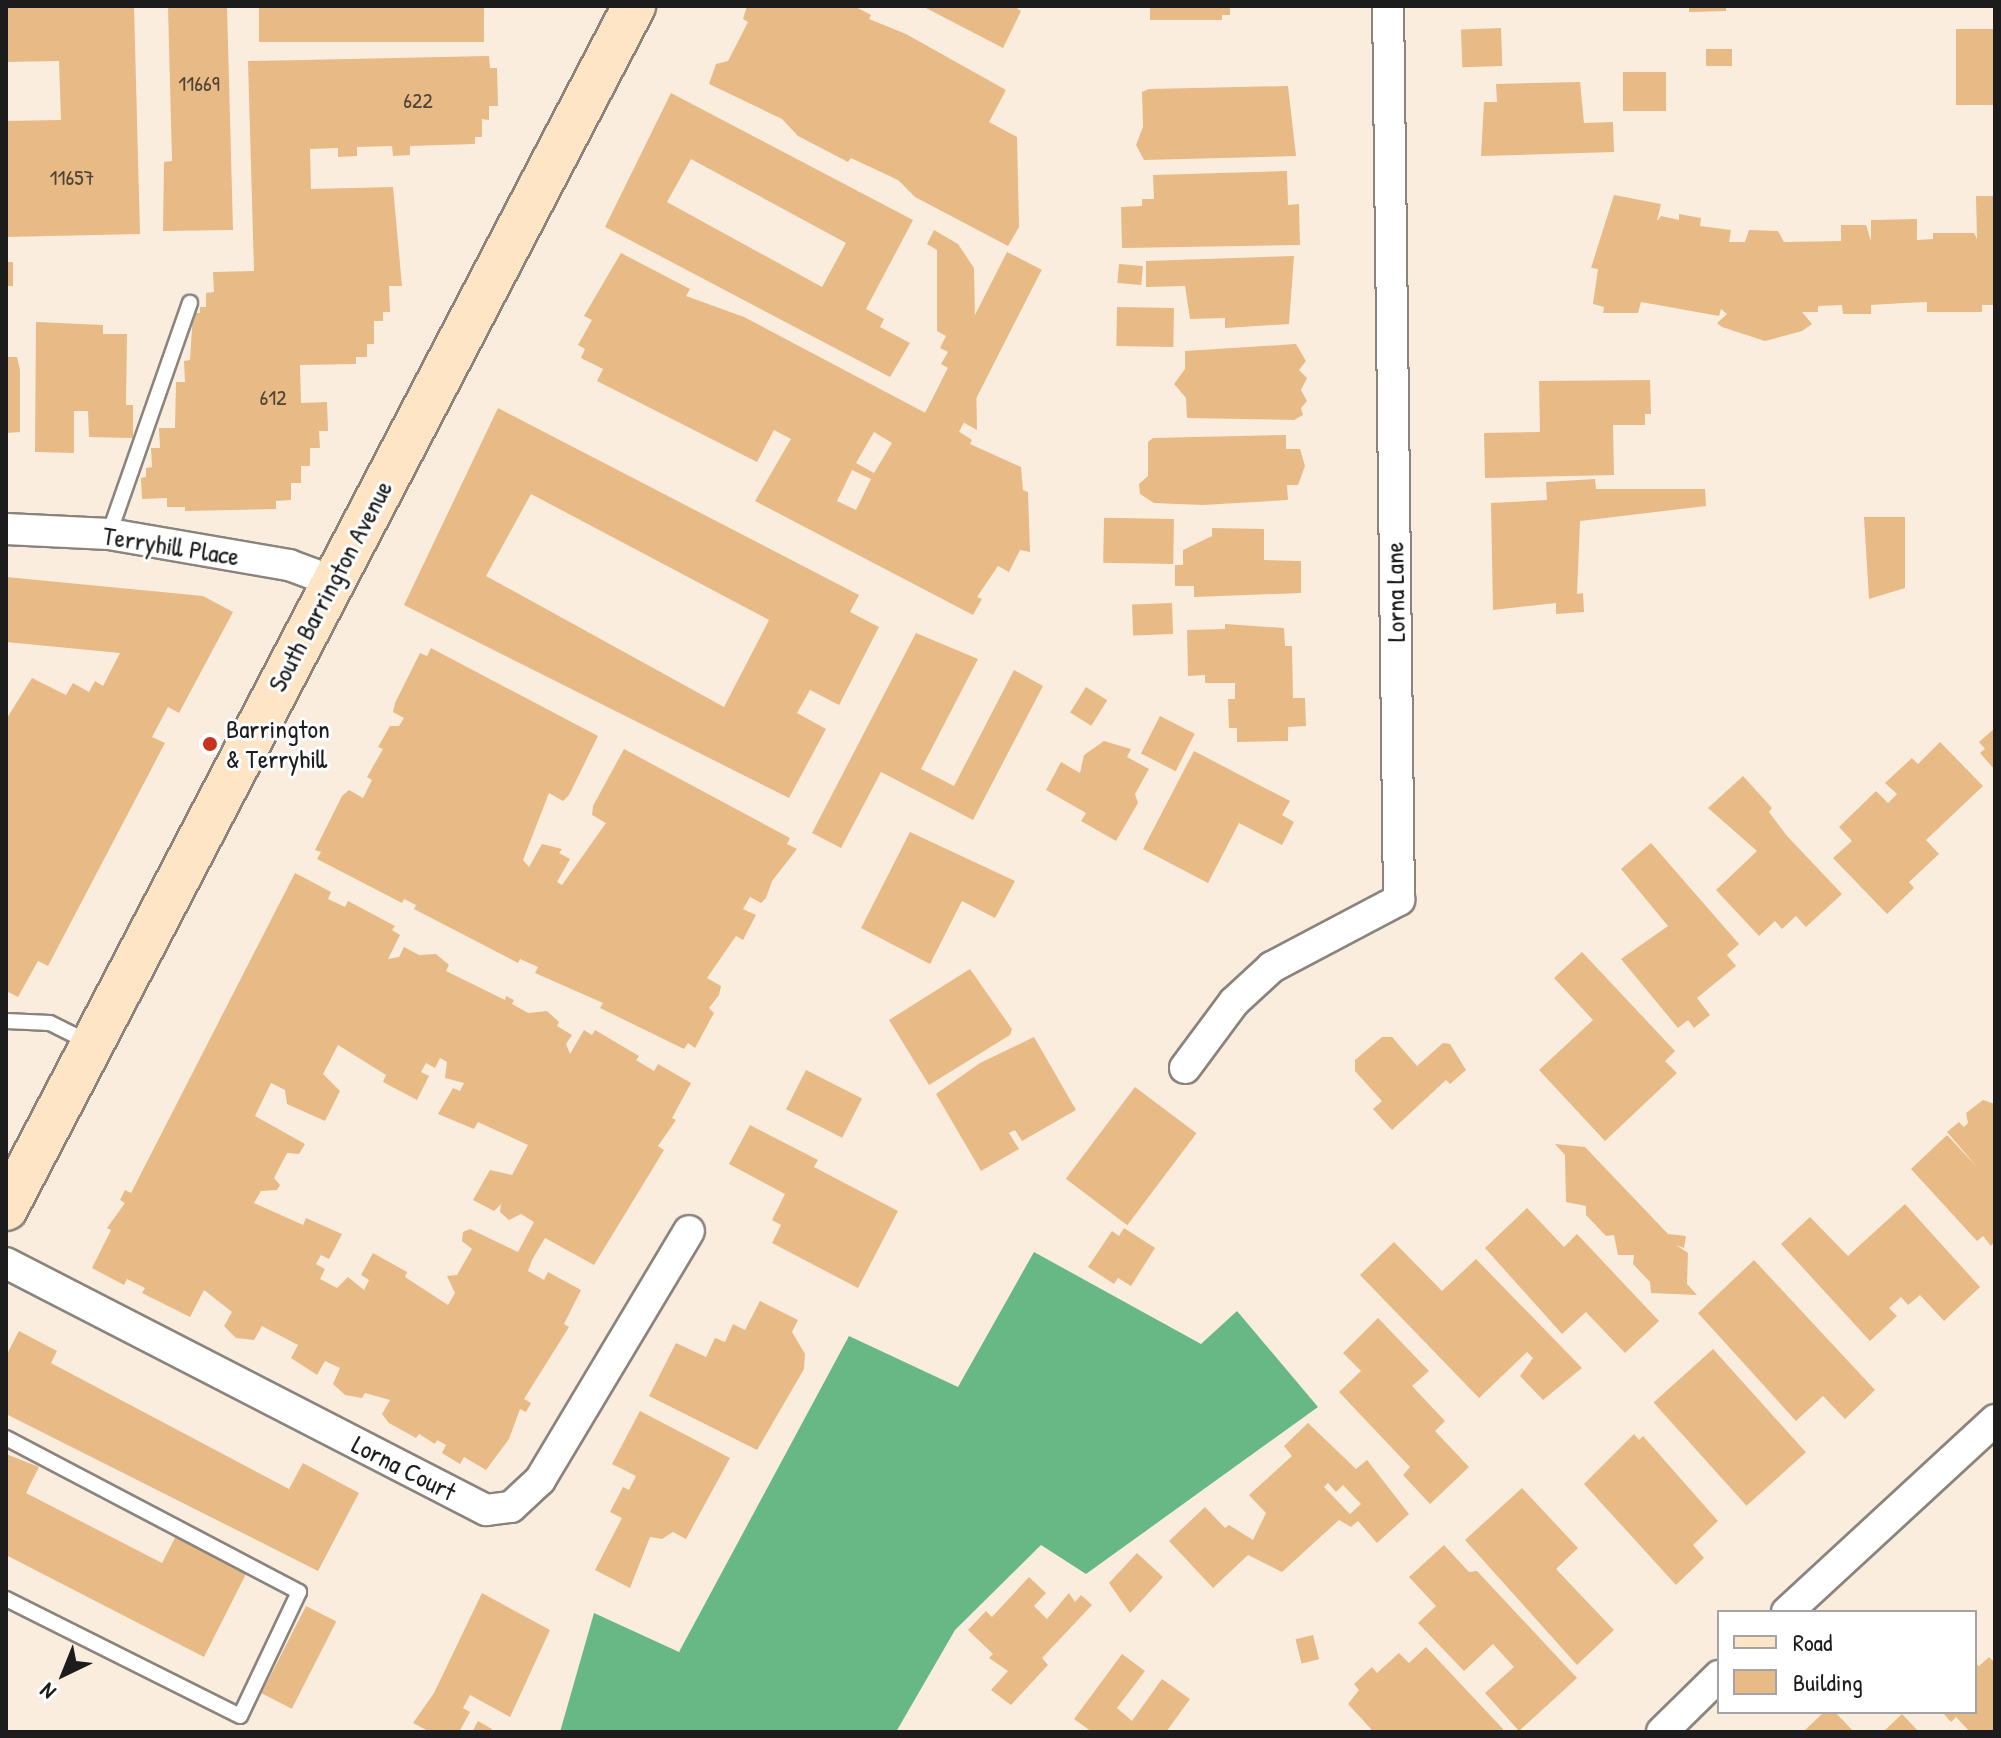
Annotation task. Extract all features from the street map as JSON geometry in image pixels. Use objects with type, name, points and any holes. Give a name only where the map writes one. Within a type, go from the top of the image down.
[{"type":"street","name":"South Barrington Avenue","points":[[6,1209],[634,6]]},
{"type":"street","name":"Lorna Lane","points":[[1185,1068],[1234,1002],[1272,967],[1399,900],[1388,6]]},
{"type":"street","name":"Terryhill Place","points":[[6,529],[109,534],[289,565],[332,581]]},
{"type":"street","name":"Lorna Court","points":[[6,1263],[486,1510],[511,1507],[540,1480],[689,1231]]},
{"type":"street","points":[[1789,1610],[1995,1420]]},
{"type":"street","points":[[1662,1732],[1717,1678]]},
{"type":"lane","points":[[109,534],[190,303]]},
{"type":"lane","points":[[6,1021],[50,1023],[92,1044]]},
{"type":"lane","points":[[6,1438],[299,1592],[240,1716],[6,1599]]},
{"type":"green space","points":[[1034,1252],[1201,1344],[1237,1311],[1318,1407],[1086,1574],[1041,1545],[955,1630],[896,1732],[560,1732],[594,1613],[679,1652],[849,1336],[958,1387]]},
{"type":"building","points":[[6,6],[134,6],[140,234],[6,237],[6,121],[61,120],[59,61],[6,62]]},
{"type":"building","points":[[168,6],[227,6],[233,230],[163,231],[164,162],[172,161]]},
{"type":"building","points":[[259,6],[484,6],[484,42],[259,42]]},
{"type":"building","points":[[747,6],[854,6],[871,15],[869,19],[906,34],[1006,90],[989,122],[1017,137],[1019,227],[1008,246],[915,197],[898,180],[851,158],[848,162],[798,136],[782,119],[709,84],[716,64],[728,61],[748,22],[743,19]]},
{"type":"building","points":[[922,6],[1014,6],[1021,11],[1003,48]]},
{"type":"building","points":[[1150,6],[1230,6],[1230,15],[1222,15],[1222,20],[1150,20]]},
{"type":"building","points":[[1689,6],[1726,6],[1726,11],[1689,12]]},
{"type":"building","points":[[1501,28],[1502,66],[1462,67],[1461,29]]},
{"type":"building","points":[[1956,29],[1995,29],[1995,105],[1956,105]]},
{"type":"building","points":[[1706,49],[1732,49],[1732,66],[1706,66]]},
{"type":"building","points":[[489,56],[490,68],[497,68],[498,106],[489,106],[489,120],[482,119],[482,137],[475,137],[475,144],[410,146],[410,155],[393,156],[392,146],[357,147],[357,156],[338,157],[338,148],[310,149],[311,189],[393,187],[402,286],[389,286],[390,312],[383,312],[383,321],[374,321],[374,344],[367,344],[367,357],[356,357],[356,364],[300,365],[301,403],[327,402],[328,431],[319,431],[320,448],[310,448],[310,466],[301,466],[301,483],[291,483],[291,500],[276,501],[276,509],[185,511],[185,507],[167,507],[167,498],[142,499],[141,478],[146,477],[146,468],[152,467],[151,448],[160,448],[159,428],[175,428],[176,382],[185,382],[184,361],[190,360],[193,313],[200,313],[200,307],[206,307],[206,293],[214,292],[213,272],[254,271],[248,61]]},
{"type":"building","points":[[1623,72],[1666,72],[1666,111],[1623,111]]},
{"type":"building","points":[[1580,82],[1584,123],[1613,122],[1614,152],[1481,156],[1484,102],[1497,102],[1496,84]]},
{"type":"building","points":[[1288,86],[1296,156],[1144,160],[1136,145],[1143,127],[1142,92],[1149,89]]},
{"type":"building","points":[[671,93],[913,220],[866,309],[884,319],[880,327],[910,343],[890,377],[605,227]],"holes":[[[691,159],[846,243],[822,287],[667,202]]]},
{"type":"building","points":[[1287,171],[1288,205],[1299,204],[1300,245],[1122,248],[1121,207],[1142,206],[1142,199],[1154,199],[1153,175]]},
{"type":"building","points":[[1614,195],[1661,204],[1657,221],[1661,216],[1679,220],[1679,214],[1701,218],[1700,226],[1731,230],[1729,242],[1745,242],[1749,230],[1778,231],[1784,242],[1841,241],[1841,225],[1866,225],[1871,241],[1871,220],[1917,219],[1917,240],[1933,239],[1933,233],[1974,233],[1977,239],[1976,196],[1995,196],[1995,305],[1982,305],[1982,312],[1927,312],[1927,302],[1871,305],[1871,314],[1843,314],[1842,305],[1818,306],[1818,312],[1802,312],[1812,324],[1802,331],[1765,341],[1722,327],[1717,323],[1727,314],[1721,309],[1719,316],[1641,302],[1638,313],[1603,313],[1604,307],[1593,304],[1598,269],[1591,268]]},
{"type":"building","points":[[934,230],[958,244],[974,268],[977,430],[936,407],[947,385],[941,382],[948,368],[941,364],[948,352],[940,348],[946,336],[937,331],[937,250],[927,244]]},
{"type":"building","points":[[1007,252],[1042,270],[953,444],[918,427]]},
{"type":"building","points":[[621,253],[690,289],[686,296],[744,317],[952,427],[972,440],[970,444],[1021,467],[1023,490],[1028,492],[1030,552],[1020,550],[1009,572],[998,566],[977,597],[982,599],[973,615],[755,501],[791,439],[774,430],[757,462],[597,381],[603,369],[581,358],[585,349],[578,345],[592,320],[584,316]],"holes":[[[874,432],[892,443],[874,473],[856,463]],[[852,470],[871,479],[856,510],[837,501]]]},
{"type":"building","points":[[1294,256],[1289,324],[1225,328],[1225,318],[1190,319],[1185,286],[1146,287],[1146,261]]},
{"type":"building","points":[[6,262],[13,262],[13,286],[6,286]]},
{"type":"building","points":[[1119,264],[1143,266],[1141,285],[1117,283]]},
{"type":"building","points":[[1117,307],[1174,308],[1173,347],[1116,346]]},
{"type":"building","points":[[36,322],[103,325],[103,334],[127,334],[126,405],[133,405],[133,438],[89,437],[88,411],[74,411],[74,453],[35,452]]},
{"type":"building","points":[[1296,344],[1306,361],[1299,370],[1307,378],[1301,390],[1307,401],[1301,408],[1303,415],[1294,420],[1187,418],[1186,398],[1174,384],[1185,369],[1185,351]]},
{"type":"building","points":[[6,357],[17,357],[20,370],[20,432],[6,433]]},
{"type":"building","points":[[1650,380],[1651,414],[1645,414],[1645,425],[1613,425],[1614,475],[1485,478],[1484,433],[1540,432],[1539,381]]},
{"type":"building","points":[[498,408],[859,595],[850,612],[879,627],[839,705],[810,690],[797,713],[826,729],[789,798],[404,605]],"holes":[[[531,494],[769,620],[724,707],[486,576]]]},
{"type":"building","points":[[1286,435],[1286,449],[1300,449],[1305,466],[1298,485],[1287,485],[1288,500],[1203,505],[1154,503],[1140,494],[1139,484],[1148,476],[1148,442],[1153,438]]},
{"type":"building","points":[[1595,479],[1596,489],[1705,489],[1706,506],[1580,521],[1577,594],[1583,593],[1584,612],[1556,614],[1556,603],[1493,610],[1491,503],[1547,500],[1546,482]]},
{"type":"building","points":[[1864,517],[1905,517],[1905,588],[1869,599]]},
{"type":"building","points":[[1104,518],[1174,519],[1173,564],[1103,563]]},
{"type":"building","points":[[1212,528],[1264,529],[1264,560],[1301,561],[1301,593],[1194,597],[1194,586],[1175,586],[1175,565],[1183,565],[1183,550],[1212,536]]},
{"type":"building","points":[[6,577],[203,596],[233,612],[179,713],[168,707],[152,737],[165,743],[48,966],[38,961],[18,997],[6,991],[7,718],[32,678],[66,695],[73,683],[89,692],[95,681],[103,686],[120,653],[6,642]]},
{"type":"building","points":[[1172,603],[1173,634],[1133,635],[1132,604]]},
{"type":"building","points":[[1225,624],[1284,628],[1285,646],[1292,646],[1293,698],[1305,698],[1306,726],[1288,727],[1288,741],[1237,742],[1237,728],[1229,728],[1228,699],[1235,699],[1235,683],[1205,683],[1205,675],[1188,676],[1187,630],[1225,629]]},
{"type":"building","points":[[916,633],[978,659],[921,769],[954,786],[1014,670],[1043,686],[973,820],[881,772],[841,848],[812,833]]},
{"type":"building","points":[[431,648],[598,736],[569,795],[563,801],[549,793],[523,860],[529,867],[542,844],[562,849],[559,853],[570,859],[557,882],[562,885],[606,823],[592,815],[593,806],[624,749],[790,838],[787,844],[797,849],[772,881],[766,898],[761,903],[750,897],[743,909],[756,915],[743,940],[736,936],[707,978],[721,986],[719,995],[709,1008],[714,1013],[695,1048],[688,1043],[684,1049],[600,1008],[603,1003],[535,973],[538,967],[520,959],[518,963],[414,909],[416,905],[404,899],[402,903],[317,859],[321,852],[315,850],[342,796],[349,790],[363,798],[372,780],[367,777],[383,749],[378,747],[390,726],[399,726],[404,718],[393,712],[395,703],[420,653],[427,656]]},
{"type":"building","points":[[1086,687],[1107,700],[1091,726],[1070,712]]},
{"type":"building","points":[[1160,716],[1195,734],[1176,771],[1141,753]]},
{"type":"building","points":[[1995,728],[1995,770],[1980,753],[1985,749],[1979,742]]},
{"type":"building","points":[[1104,741],[1131,749],[1127,757],[1149,769],[1135,794],[1138,803],[1116,841],[1081,821],[1086,813],[1046,790],[1061,762],[1080,773],[1084,755]]},
{"type":"building","points":[[1940,742],[1983,786],[1926,840],[1939,854],[1909,882],[1914,888],[1887,914],[1833,858],[1852,841],[1839,827],[1876,791],[1888,803],[1897,794],[1885,783],[1912,758],[1918,764]]},
{"type":"building","points":[[1194,751],[1290,801],[1282,815],[1294,822],[1282,845],[1239,823],[1208,883],[1143,849]]},
{"type":"building","points":[[1743,776],[1772,808],[1769,812],[1787,836],[1842,894],[1806,927],[1796,916],[1782,929],[1775,921],[1759,936],[1716,890],[1757,851],[1708,808]]},
{"type":"building","points":[[910,832],[1015,881],[995,918],[962,901],[930,964],[861,928]]},
{"type":"building","points":[[1651,843],[1739,944],[1727,955],[1736,966],[1697,998],[1710,1015],[1694,1028],[1688,1020],[1678,1028],[1621,959],[1668,926],[1621,869]]},
{"type":"building","points":[[295,873],[331,892],[328,899],[345,907],[348,901],[395,926],[392,930],[400,935],[388,959],[399,957],[404,947],[419,955],[436,954],[449,965],[446,971],[505,1000],[506,996],[514,1000],[512,1004],[528,1013],[547,1011],[559,1022],[557,1026],[572,1035],[566,1044],[570,1054],[584,1030],[592,1035],[595,1030],[639,1056],[636,1060],[654,1071],[658,1064],[691,1083],[672,1118],[676,1120],[658,1146],[664,1150],[594,1265],[545,1238],[532,1260],[528,1271],[544,1280],[548,1272],[581,1290],[564,1324],[569,1327],[524,1399],[531,1403],[526,1412],[520,1409],[509,1439],[486,1470],[464,1457],[460,1464],[442,1453],[446,1445],[437,1440],[435,1444],[419,1434],[416,1438],[389,1423],[382,1414],[390,1400],[365,1393],[362,1398],[345,1395],[333,1384],[340,1368],[325,1361],[317,1375],[291,1358],[298,1345],[262,1326],[254,1340],[236,1338],[224,1326],[232,1312],[204,1290],[190,1317],[142,1293],[145,1288],[127,1279],[124,1285],[92,1268],[111,1230],[107,1228],[125,1203],[120,1200],[125,1190],[131,1193]],"holes":[[[338,1045],[386,1075],[383,1082],[417,1100],[429,1076],[421,1072],[426,1063],[435,1068],[440,1058],[447,1062],[445,1078],[464,1083],[460,1091],[453,1088],[438,1114],[474,1129],[478,1122],[528,1145],[512,1175],[490,1170],[473,1200],[494,1211],[501,1204],[500,1212],[509,1220],[521,1214],[534,1222],[518,1252],[470,1229],[463,1232],[462,1241],[472,1249],[457,1275],[447,1276],[455,1293],[448,1305],[405,1277],[407,1272],[373,1253],[361,1275],[369,1280],[364,1290],[348,1277],[337,1288],[320,1279],[325,1269],[316,1264],[321,1255],[329,1259],[342,1234],[306,1218],[303,1225],[254,1203],[261,1191],[277,1190],[280,1185],[274,1178],[287,1153],[299,1154],[305,1144],[255,1116],[271,1083],[285,1090],[287,1104],[325,1121],[340,1091],[323,1074]]]},
{"type":"building","points":[[1582,952],[1675,1051],[1665,1061],[1677,1073],[1605,1141],[1539,1070],[1593,1020],[1554,978]]},
{"type":"building","points":[[970,969],[1012,1029],[1010,1035],[929,1085],[889,1020]]},
{"type":"building","points":[[1034,1037],[1076,1110],[1022,1141],[1015,1130],[1009,1133],[1019,1149],[981,1171],[936,1094],[980,1063]]},
{"type":"building","points":[[1382,1037],[1392,1037],[1417,1066],[1443,1043],[1450,1044],[1466,1070],[1450,1084],[1446,1080],[1392,1130],[1373,1109],[1382,1101],[1355,1071],[1355,1060]]},
{"type":"building","points":[[806,1070],[862,1099],[842,1138],[786,1109]]},
{"type":"building","points":[[1135,1087],[1196,1133],[1127,1225],[1066,1179]]},
{"type":"building","points":[[1983,1100],[1995,1104],[1995,1241],[1991,1246],[1983,1236],[1977,1241],[1911,1169],[1947,1135],[1978,1168],[1947,1132],[1959,1122],[1964,1127],[1968,1123],[1966,1113]]},
{"type":"building","points":[[750,1125],[818,1160],[814,1167],[898,1211],[858,1288],[772,1243],[781,1225],[772,1220],[785,1194],[729,1164]]},
{"type":"building","points":[[1555,1144],[1585,1147],[1668,1234],[1686,1236],[1684,1248],[1676,1245],[1688,1253],[1687,1284],[1697,1295],[1651,1293],[1650,1282],[1633,1264],[1634,1255],[1618,1255],[1614,1235],[1606,1236],[1586,1215],[1586,1206],[1566,1202],[1565,1155]]},
{"type":"building","points":[[1905,1204],[1980,1287],[1944,1321],[1920,1295],[1908,1305],[1901,1297],[1889,1308],[1897,1316],[1870,1341],[1781,1244],[1810,1217],[1848,1256]]},
{"type":"building","points":[[1527,1208],[1564,1247],[1577,1234],[1659,1321],[1625,1353],[1586,1312],[1562,1334],[1485,1248]]},
{"type":"building","points":[[1124,1228],[1155,1248],[1131,1286],[1118,1278],[1114,1284],[1088,1267],[1112,1231],[1119,1236]]},
{"type":"building","points":[[1394,1242],[1442,1291],[1476,1259],[1582,1368],[1543,1400],[1520,1376],[1533,1358],[1527,1352],[1479,1398],[1360,1275]]},
{"type":"building","points":[[1754,1260],[1875,1390],[1845,1419],[1823,1396],[1796,1421],[1698,1313]]},
{"type":"building","points":[[760,1301],[798,1320],[792,1332],[805,1354],[804,1369],[757,1450],[649,1396],[676,1343],[706,1357],[715,1338],[725,1342],[733,1324],[745,1330]]},
{"type":"building","points":[[1378,1318],[1429,1371],[1412,1386],[1445,1421],[1435,1431],[1469,1467],[1430,1504],[1403,1475],[1410,1467],[1339,1392],[1361,1371],[1343,1353]]},
{"type":"building","points":[[19,1331],[57,1351],[51,1363],[289,1489],[303,1463],[359,1493],[318,1571],[6,1414],[6,1356]]},
{"type":"building","points":[[1713,1349],[1806,1452],[1747,1506],[1654,1403]]},
{"type":"building","points":[[640,1411],[730,1458],[686,1539],[673,1532],[662,1539],[650,1537],[630,1588],[595,1570],[622,1518],[610,1512],[623,1487],[629,1490],[636,1476],[612,1464]]},
{"type":"building","points":[[1308,1423],[1356,1469],[1367,1460],[1409,1514],[1377,1543],[1358,1521],[1351,1527],[1339,1520],[1282,1572],[1248,1555],[1213,1588],[1169,1541],[1205,1507],[1225,1528],[1229,1525],[1253,1540],[1266,1513],[1249,1495],[1292,1456],[1284,1446]],"holes":[[[1328,1483],[1336,1492],[1343,1485],[1361,1504],[1350,1514],[1324,1487]]]},
{"type":"building","points":[[1634,1434],[1639,1440],[1643,1436],[1718,1521],[1693,1545],[1704,1558],[1676,1585],[1584,1484]]},
{"type":"building","points":[[6,1454],[39,1467],[26,1493],[162,1563],[176,1536],[247,1572],[204,1657],[6,1555]]},
{"type":"building","points":[[1522,1488],[1578,1548],[1556,1569],[1614,1630],[1577,1665],[1465,1540]]},
{"type":"building","points":[[1444,1545],[1469,1572],[1477,1571],[1577,1678],[1519,1731],[1485,1693],[1514,1667],[1493,1644],[1464,1671],[1418,1623],[1436,1606],[1409,1577]]},
{"type":"building","points":[[1137,1553],[1163,1577],[1130,1613],[1109,1583]]},
{"type":"building","points":[[1029,1577],[1046,1593],[1034,1606],[1047,1619],[1069,1593],[1075,1602],[1081,1595],[1092,1605],[1042,1658],[1048,1665],[1011,1705],[991,1690],[1008,1671],[989,1658],[993,1654],[968,1630],[986,1611],[992,1617]]},
{"type":"building","points":[[482,1593],[550,1630],[510,1717],[470,1695],[463,1708],[470,1712],[459,1732],[430,1732],[413,1723],[434,1693]]},
{"type":"building","points":[[306,1606],[336,1621],[292,1709],[262,1693]]},
{"type":"building","points":[[1313,1635],[1319,1659],[1302,1664],[1296,1639]]},
{"type":"building","points":[[1426,1647],[1503,1729],[1501,1732],[1368,1732],[1371,1729],[1348,1704],[1359,1690],[1354,1684],[1372,1667],[1377,1673],[1399,1653],[1409,1663]]},
{"type":"building","points":[[1122,1654],[1145,1671],[1117,1708],[1132,1721],[1162,1679],[1190,1699],[1166,1732],[1092,1732],[1074,1719]]},
{"type":"building","points":[[1989,1657],[1995,1663],[1995,1732],[1970,1732],[1956,1717],[1951,1722],[1944,1714],[1977,1714],[1977,1664]]},
{"type":"building","points":[[1822,1714],[1837,1714],[1854,1732],[1803,1732]]},
{"type":"building","points":[[1902,1714],[1919,1732],[1883,1732]]},
{"type":"building","points":[[478,1721],[492,1729],[490,1732],[472,1732]]},
{"type":"place","name":"Barrington & Terryhill","points":[[210,744]]}]
